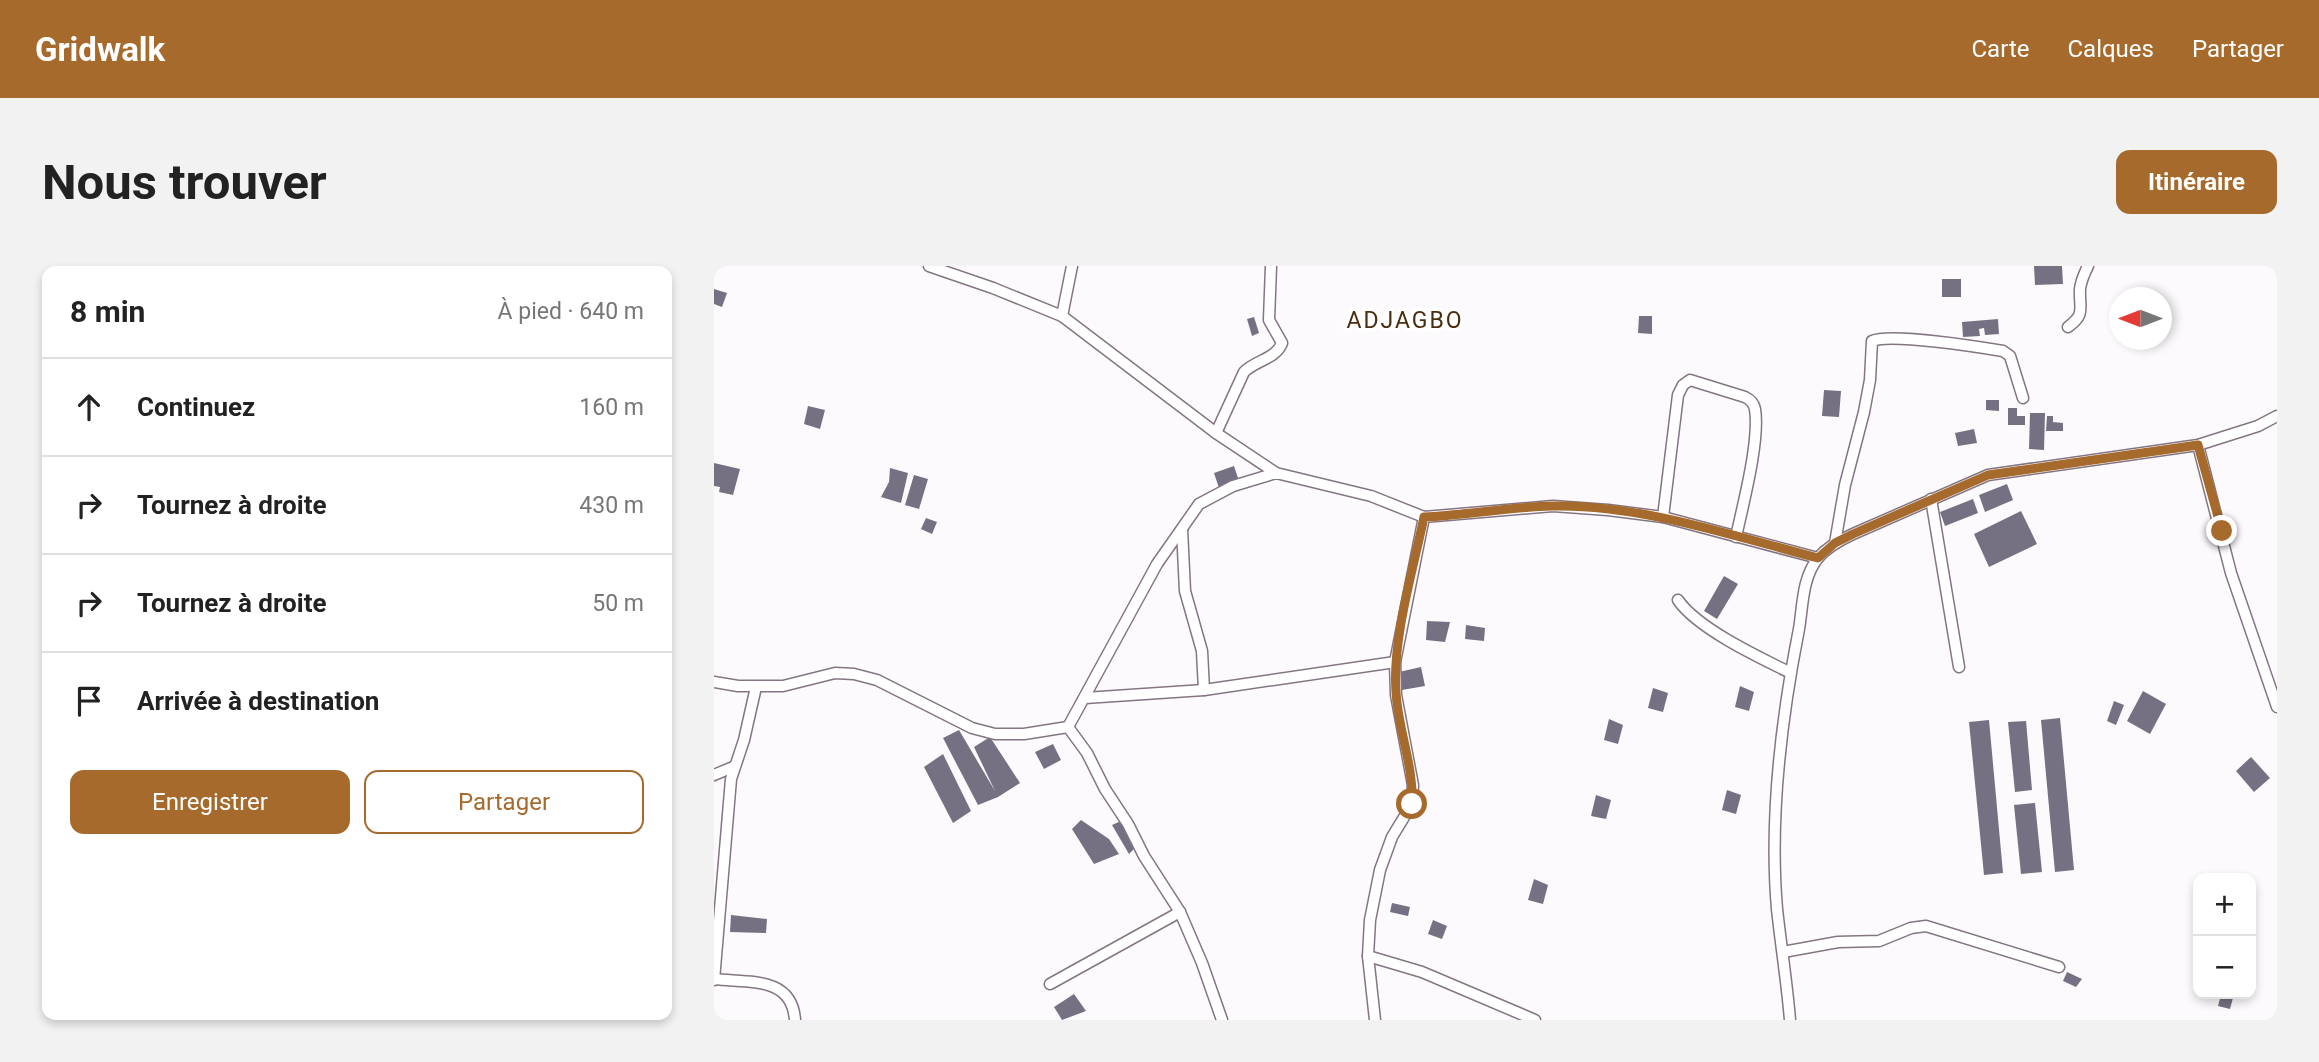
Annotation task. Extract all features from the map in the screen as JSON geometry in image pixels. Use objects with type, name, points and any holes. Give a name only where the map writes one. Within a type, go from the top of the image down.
[{"type":"street","points":[[929,266],[1062,316],[1216,433],[1276,473],[1371,496],[1424,517],[1553,506],[1663,517],[1818,558]]},
{"type":"street","points":[[1062,316],[1072,266]]},
{"type":"street","points":[[1216,433],[1244,372],[1251,364],[1274,355],[1282,343],[1269,320],[1271,266]]},
{"type":"street","points":[[2068,327],[2081,314],[2081,285],[2088,266]]},
{"type":"street","points":[[1835,543],[1845,485],[1870,380],[1872,341],[1884,338],[2003,351],[2010,356],[2023,398]]},
{"type":"street","points":[[1663,517],[1678,394],[1690,380],[1752,400],[1755,409],[1755,442],[1737,537]]},
{"type":"street","points":[[1790,1020],[1777,908],[1776,816],[1779,753],[1789,672],[1803,595],[1809,573],[1818,558],[1835,543],[1988,475],[2198,445],[2249,429],[2277,416]]},
{"type":"street","points":[[2198,445],[2231,573],[2277,707]]},
{"type":"street","points":[[1068,727],[1157,564],[1199,504],[1233,486],[1276,473]]},
{"type":"street","points":[[1931,499],[1959,667]]},
{"type":"street","points":[[1375,1020],[1368,956],[1370,920],[1380,870],[1392,837],[1412,804],[1413,785],[1396,695],[1395,662],[1424,517]]},
{"type":"street","points":[[1182,528],[1185,591],[1202,651],[1204,690]]},
{"type":"street","points":[[1678,600],[1694,619],[1789,672]]},
{"type":"street","points":[[1085,698],[1204,690],[1395,662]]},
{"type":"street","points":[[714,682],[755,687],[783,686],[835,673],[854,674],[877,680],[972,728],[984,731],[1024,734],[1068,727]]},
{"type":"street","points":[[755,687],[744,740],[733,767],[714,979],[777,986],[788,995],[794,1020]]},
{"type":"street","points":[[1068,727],[1087,753],[1144,856],[1180,912],[1222,1020]]},
{"type":"street","points":[[714,775],[733,767]]},
{"type":"street","points":[[1050,984],[1180,912]]},
{"type":"street","points":[[1783,952],[1838,942],[1880,941],[1911,928],[1926,926],[2059,967]]},
{"type":"street","points":[[1368,956],[1422,972],[1535,1020]]},
{"type":"building","points":[[2034,266],[2062,266],[2063,284],[2035,285]]},
{"type":"building","points":[[1942,279],[1961,279],[1961,297],[1942,297]]},
{"type":"building","points":[[714,289],[727,293],[722,307],[714,304]]},
{"type":"building","points":[[1639,316],[1652,316],[1652,334],[1638,333]]},
{"type":"building","points":[[1254,317],[1259,333],[1252,336],[1247,319]]},
{"type":"building","points":[[1998,319],[1999,334],[1985,335],[1984,328],[1979,329],[1980,336],[1963,337],[1962,322]]},
{"type":"building","points":[[1824,390],[1841,391],[1839,417],[1822,416]]},
{"type":"building","points":[[1986,400],[1999,400],[1999,411],[1986,410]]},
{"type":"building","points":[[808,406],[825,410],[820,429],[804,424]]},
{"type":"building","points":[[2008,408],[2017,408],[2017,416],[2025,416],[2025,425],[2008,425]]},
{"type":"building","points":[[2030,413],[2045,413],[2044,450],[2029,449]]},
{"type":"building","points":[[2047,416],[2053,416],[2053,422],[2063,423],[2063,431],[2046,431]]},
{"type":"building","points":[[1974,429],[1977,443],[1958,446],[1955,433]]},
{"type":"building","points":[[714,463],[740,469],[733,495],[719,492],[720,487],[714,486]]},
{"type":"building","points":[[1234,466],[1239,481],[1219,488],[1214,473]]},
{"type":"building","points":[[890,468],[908,473],[901,503],[881,497],[889,482]]},
{"type":"building","points":[[914,475],[928,479],[919,509],[905,505]]},
{"type":"building","points":[[2007,484],[2013,500],[1985,512],[1979,495]]},
{"type":"building","points":[[1973,499],[1978,513],[1945,526],[1940,512]]},
{"type":"building","points":[[2021,511],[2037,544],[1989,567],[1974,534]]},
{"type":"building","points":[[926,518],[937,522],[932,534],[921,529]]},
{"type":"building","points":[[1724,576],[1738,584],[1717,619],[1704,611]]},
{"type":"building","points":[[1427,621],[1450,622],[1445,642],[1426,640]]},
{"type":"building","points":[[1466,625],[1485,628],[1484,641],[1465,639]]},
{"type":"building","points":[[1421,667],[1425,686],[1402,690],[1399,672]]},
{"type":"building","points":[[1740,686],[1754,692],[1749,711],[1735,707]]},
{"type":"building","points":[[1653,688],[1668,693],[1663,712],[1648,708]]},
{"type":"building","points":[[2143,691],[2166,704],[2150,734],[2127,721]]},
{"type":"building","points":[[2114,701],[2124,705],[2116,725],[2107,721]]},
{"type":"building","points":[[2060,718],[2074,870],[2055,872],[2041,720]]},
{"type":"building","points":[[1609,719],[1623,725],[1618,744],[1604,740]]},
{"type":"building","points":[[1989,720],[2003,873],[1984,875],[1969,722]]},
{"type":"building","points":[[2026,721],[2032,790],[2015,792],[2008,722]]},
{"type":"building","points":[[959,730],[995,791],[974,747],[990,737],[1020,783],[998,797],[978,805],[943,738]]},
{"type":"building","points":[[1053,744],[1061,760],[1044,769],[1035,752]]},
{"type":"building","points":[[943,754],[971,811],[953,823],[924,767]]},
{"type":"building","points":[[2251,757],[2270,778],[2254,792],[2236,771]]},
{"type":"building","points":[[1727,790],[1741,795],[1736,814],[1722,810]]},
{"type":"building","points":[[1596,795],[1611,800],[1606,819],[1591,816]]},
{"type":"building","points":[[2035,803],[2042,872],[2021,874],[2014,805]]},
{"type":"building","points":[[1081,820],[1109,839],[1119,854],[1094,864],[1072,829]]},
{"type":"building","points":[[1121,821],[1135,848],[1129,854],[1112,825]]},
{"type":"building","points":[[1534,879],[1548,885],[1543,904],[1528,900]]},
{"type":"building","points":[[1392,903],[1410,907],[1408,916],[1390,912]]},
{"type":"building","points":[[731,915],[767,919],[766,933],[730,932]]},
{"type":"building","points":[[1433,920],[1447,926],[1442,939],[1428,934]]},
{"type":"building","points":[[2067,972],[2082,979],[2076,987],[2063,981]]},
{"type":"building","points":[[1074,994],[1086,1011],[1062,1020],[1054,1007]]},
{"type":"building","points":[[2220,999],[2233,999],[2230,1009],[2218,1006]]},
{"type":"district","name":"ADJAGBO","points":[[1405,320]]},
{"type":"route","points":[[1412,804],[1413,785],[1396,695],[1395,662],[1424,517],[1553,506],[1608,510],[1663,517],[1818,558],[1835,543],[1853,534],[1988,475],[2198,445],[2222,531]]}]
